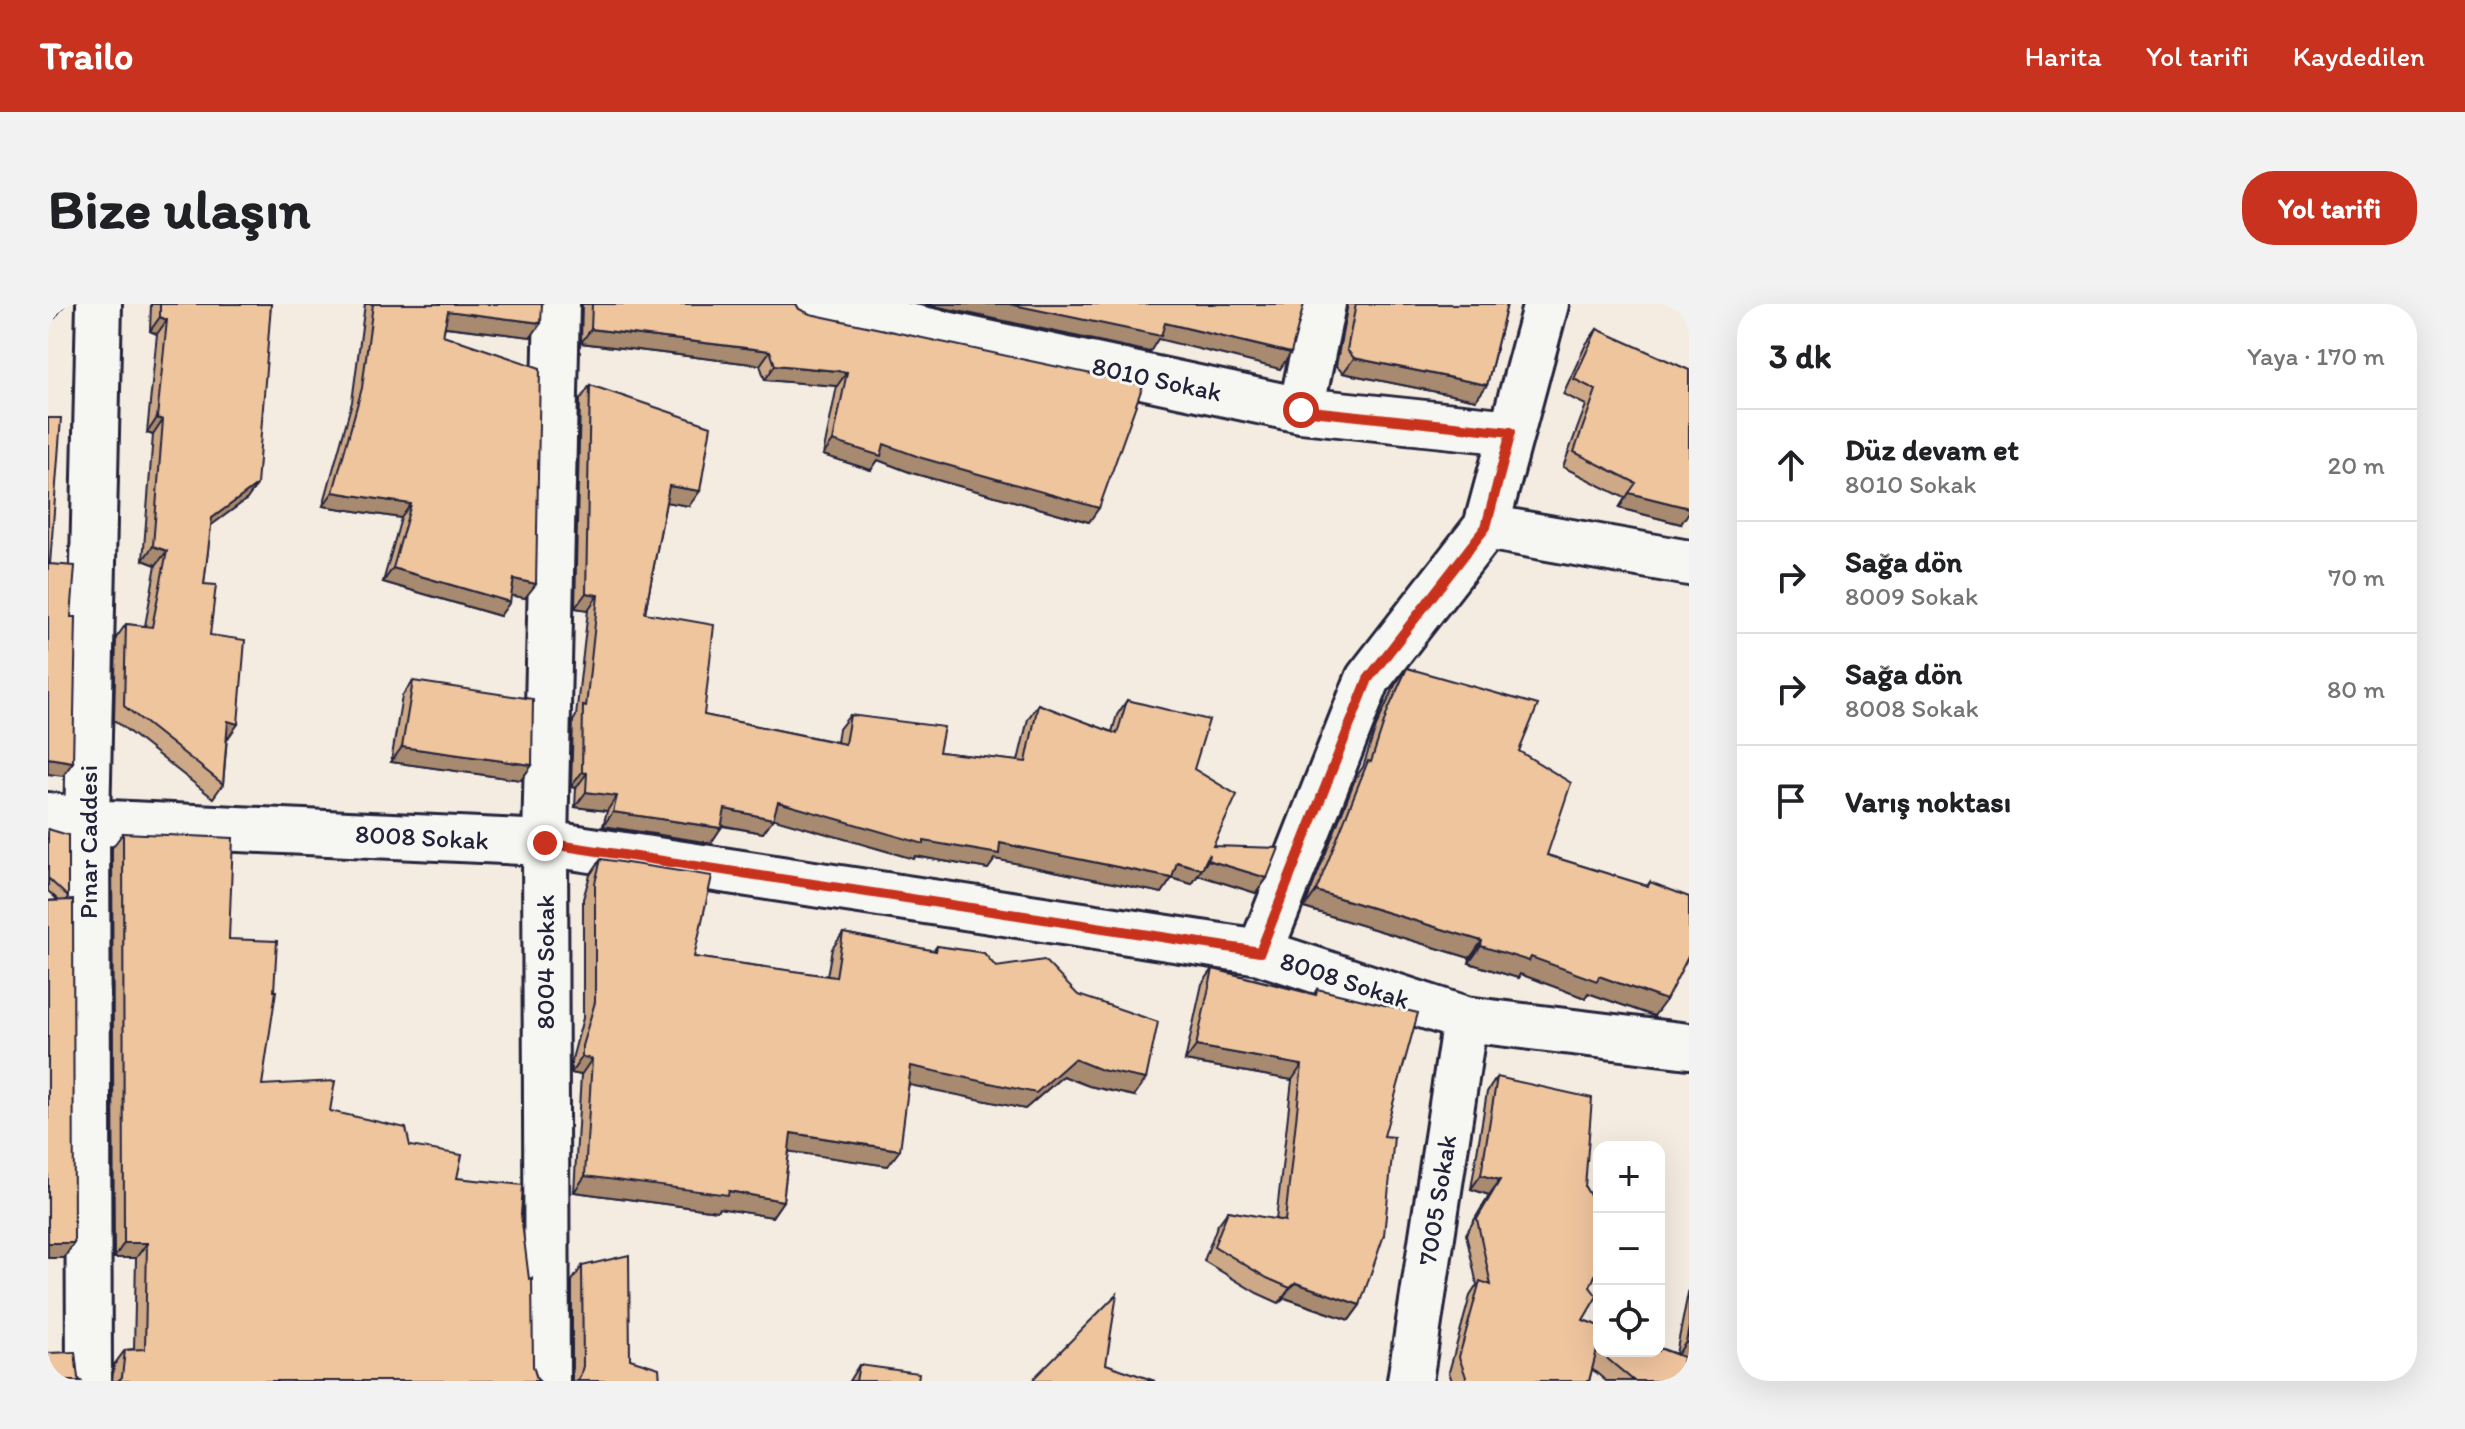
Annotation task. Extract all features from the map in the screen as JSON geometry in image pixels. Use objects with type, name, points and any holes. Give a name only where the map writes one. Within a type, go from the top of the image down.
[{"type":"street","name":"Pınar Caddesi","points":[[89,1381],[67,818],[99,304]]},
{"type":"street","name":"8004 Sokak","points":[[547,1381],[545,843],[557,304]]},
{"type":"street","name":"8010 Sokak","points":[[805,304],[1301,410],[1511,432]]},
{"type":"street","points":[[1301,410],[1323,304]]},
{"type":"street","points":[[1260,952],[1368,679],[1486,527],[1546,304]]},
{"type":"street","points":[[1486,527],[1689,563]]},
{"type":"street","name":"8008 Sokak","points":[[67,818],[545,843],[1260,952],[1465,1019],[1689,1046]]},
{"type":"street","name":"7005 Sokak","points":[[1410,1381],[1465,1019]]},
{"type":"building","points":[[160,304],[271,304],[257,485],[212,518],[204,584],[216,585],[210,635],[245,640],[238,724],[228,721],[223,784],[124,706],[126,624],[152,627],[167,551],[153,546],[163,420],[157,418],[167,320],[160,317]]},
{"type":"building","points":[[373,304],[542,304],[541,323],[448,311],[443,335],[540,368],[536,584],[514,579],[510,602],[393,568],[411,504],[333,492],[362,388]]},
{"type":"building","points":[[592,304],[796,304],[810,314],[1143,385],[1099,508],[922,458],[884,444],[881,456],[833,441],[847,372],[775,365],[770,351],[591,329]]},
{"type":"building","points":[[1009,304],[1304,304],[1291,353],[1165,323],[1161,336]]},
{"type":"building","points":[[1356,304],[1507,304],[1487,385],[1354,358],[1347,350]]},
{"type":"building","points":[[1597,329],[1689,370],[1689,508],[1629,493],[1636,483],[1574,452],[1596,390],[1574,379]]},
{"type":"building","points":[[590,385],[711,426],[700,491],[669,486],[645,613],[714,625],[704,715],[845,744],[850,715],[944,727],[939,752],[1026,762],[1038,704],[1117,734],[1127,700],[1209,720],[1194,769],[1237,795],[1213,846],[1279,848],[1267,878],[1208,860],[1209,854],[1202,869],[1177,862],[1172,878],[1000,843],[999,854],[924,841],[924,844],[778,802],[773,819],[725,809],[721,828],[613,812],[617,796],[586,792],[587,773],[582,772],[583,706],[586,707],[598,595],[586,593]]},
{"type":"building","points":[[48,418],[61,418],[50,564],[75,566],[71,617],[76,617],[73,762],[48,758]]},
{"type":"building","points":[[1407,668],[1538,705],[1519,751],[1571,783],[1547,855],[1648,886],[1650,882],[1689,897],[1689,955],[1666,1000],[1599,976],[1597,981],[1531,957],[1529,961],[1481,946],[1482,941],[1316,891]]},
{"type":"building","points":[[413,681],[533,699],[532,765],[402,747]]},
{"type":"building","points":[[48,829],[68,835],[68,897],[48,878]]},
{"type":"building","points":[[123,833],[233,838],[229,939],[277,941],[276,991],[262,1085],[335,1081],[330,1111],[406,1128],[410,1146],[462,1155],[457,1178],[523,1185],[521,1215],[529,1279],[532,1278],[533,1366],[539,1381],[118,1381],[122,1377],[125,1350],[145,1349],[147,1243],[124,1243]]},
{"type":"building","points":[[601,859],[712,876],[694,957],[836,977],[843,933],[936,951],[937,946],[984,953],[996,967],[1044,960],[1078,995],[1158,1022],[1146,1079],[1101,1070],[1074,1059],[1036,1093],[911,1066],[900,1150],[791,1133],[783,1201],[729,1191],[728,1195],[585,1176],[592,1059],[582,1057],[582,1046],[595,1002],[595,883]]},
{"type":"building","points":[[73,900],[74,1243],[48,1243],[48,901]]},
{"type":"building","points":[[1213,969],[1316,995],[1317,989],[1418,1013],[1384,1136],[1394,1137],[1384,1235],[1360,1305],[1296,1283],[1290,1288],[1214,1246],[1228,1211],[1285,1221],[1302,1065],[1196,1046]]},
{"type":"building","points":[[1497,1077],[1592,1098],[1585,1187],[1593,1201],[1593,1280],[1590,1287],[1593,1303],[1583,1320],[1593,1324],[1595,1357],[1589,1381],[1465,1381],[1459,1357],[1480,1281],[1491,1285],[1477,1219],[1500,1180],[1481,1175]]},
{"type":"building","points":[[629,1255],[630,1359],[659,1368],[660,1381],[576,1381],[583,1366],[582,1266]]},
{"type":"building","points":[[1117,1294],[1106,1364],[1155,1381],[1033,1381],[1034,1378]]},
{"type":"building","points":[[1665,1350],[1683,1357],[1680,1381],[1634,1381],[1605,1357],[1665,1357]]},
{"type":"building","points":[[75,1352],[81,1381],[48,1381],[48,1353]]},
{"type":"building","points":[[859,1365],[919,1373],[918,1381],[856,1381]]},
{"type":"route","points":[[545,843],[1260,952],[1368,679],[1486,527],[1511,432],[1301,410]]}]
